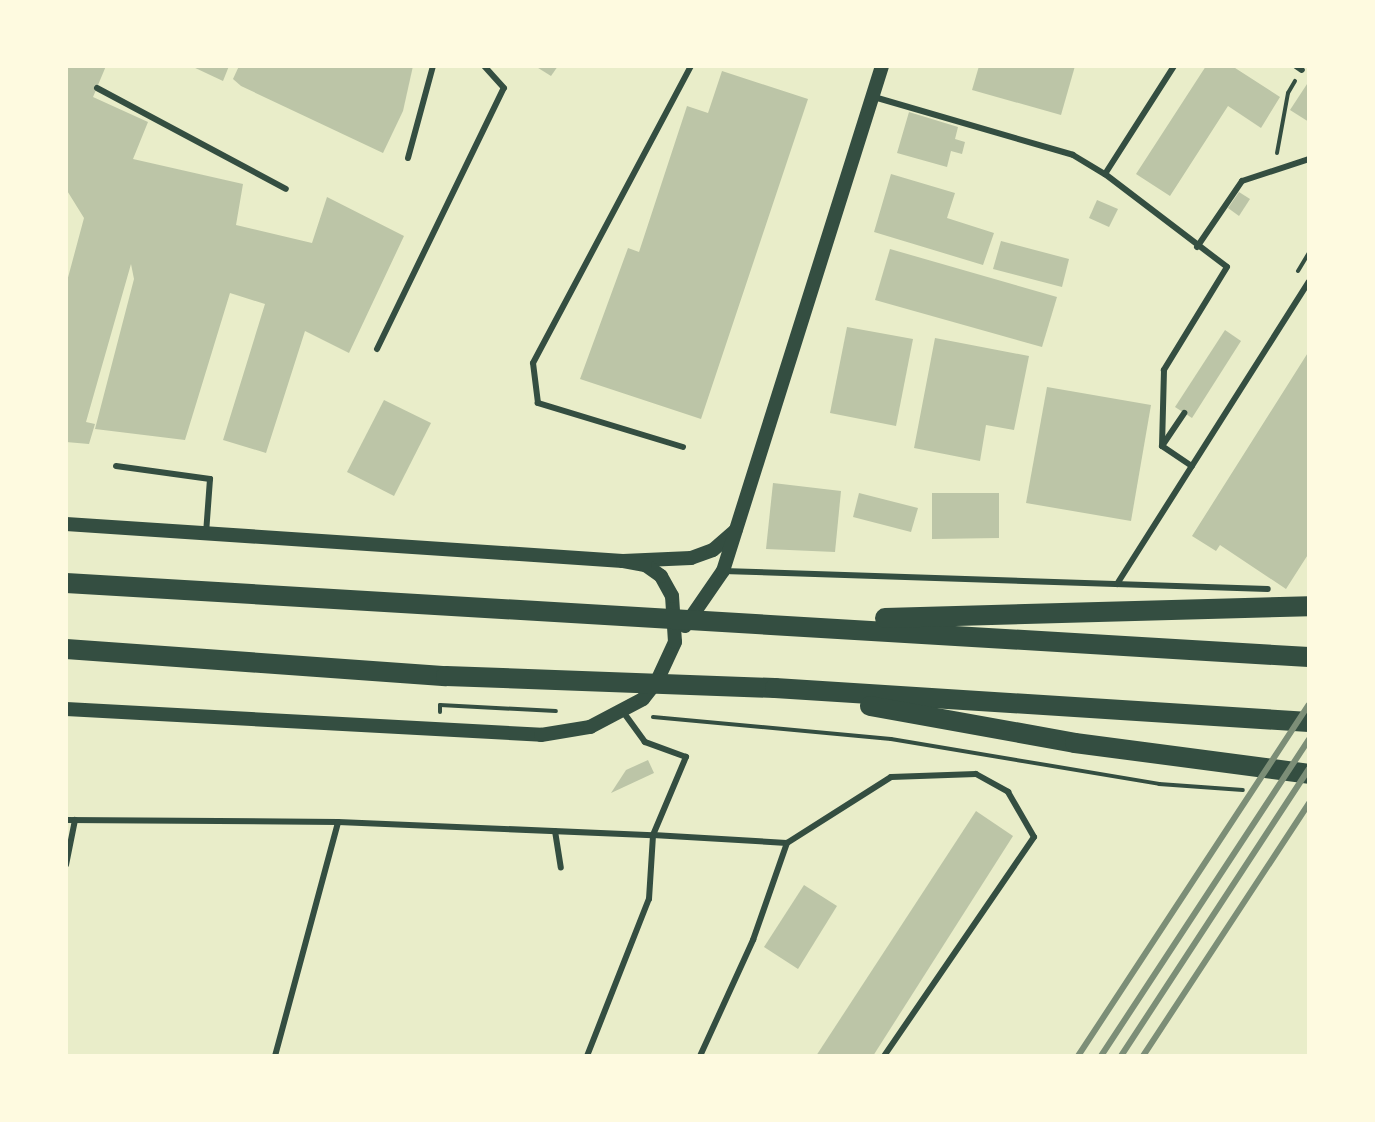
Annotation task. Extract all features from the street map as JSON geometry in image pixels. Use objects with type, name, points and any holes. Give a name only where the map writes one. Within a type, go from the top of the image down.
[{"type":"main road","points":[[66,583],[449,607],[769,622],[1309,657]]},
{"type":"main road","points":[[769,622],[1309,606]]},
{"type":"main road","points":[[66,649],[446,676],[775,688],[1309,722]]},
{"type":"main road","points":[[775,688],[1075,743],[1309,774]]},
{"type":"street","points":[[66,709],[541,735],[590,727],[624,713],[657,681],[675,642],[723,571],[880,67]]},
{"type":"street","points":[[66,524],[623,561],[691,558],[713,550],[736,530]]},
{"type":"street","points":[[623,561],[645,565],[661,576],[676,615],[675,642]]},
{"type":"lane","points":[[408,158],[433,66]]},
{"type":"lane","points":[[377,349],[504,88],[484,66]]},
{"type":"lane","points":[[683,447],[538,403],[533,363],[691,66]]},
{"type":"lane","points":[[1105,174],[1174,66]]},
{"type":"lane","points":[[97,88],[286,189]]},
{"type":"lane","points":[[872,97],[1073,155],[1105,174],[1227,267],[1164,370],[1162,446]]},
{"type":"lane","points":[[1197,247],[1242,181],[1309,159]]},
{"type":"lane","points":[[1117,584],[1309,282]]},
{"type":"lane","points":[[1162,446],[1184,413]]},
{"type":"lane","points":[[1162,446],[1192,466]]},
{"type":"lane","points":[[116,466],[210,479],[206,533]]},
{"type":"lane","points":[[723,571],[1268,589]]},
{"type":"lane","points":[[587,1056],[649,899],[653,835],[686,757],[645,742],[624,713]]},
{"type":"lane","points":[[66,820],[338,822],[787,843],[891,777],[976,774],[1008,792],[1034,837],[884,1056]]},
{"type":"lane","points":[[66,865],[75,820]]},
{"type":"lane","points":[[275,1056],[338,822]]},
{"type":"lane","points":[[555,831],[561,868]]},
{"type":"lane","points":[[700,1056],[753,940],[787,843]]},
{"type":"path","points":[[1274,171],[1288,93],[1299,68]]},
{"type":"path","points":[[1293,279],[1309,253]]},
{"type":"path","points":[[440,705],[563,712]]},
{"type":"path","points":[[640,716],[891,739],[1159,784],[1249,790]]},
{"type":"building","points":[[66,66],[106,66],[93,97],[148,122],[133,159],[243,184],[236,225],[312,243],[327,197],[404,236],[349,353],[305,331],[266,453],[223,440],[265,304],[230,293],[185,440],[95,429],[134,279],[131,264],[86,422],[95,424],[89,444],[66,442],[66,285],[84,218],[66,189]]},
{"type":"building","points":[[191,66],[229,66],[223,81]]},
{"type":"building","points":[[239,66],[413,66],[403,111],[383,153],[241,86],[233,79]]},
{"type":"building","points":[[535,66],[558,66],[551,76]]},
{"type":"building","points":[[979,66],[1075,66],[1061,115],[972,90]]},
{"type":"building","points":[[1206,66],[1232,66],[1280,97],[1261,128],[1228,106],[1170,196],[1136,174]]},
{"type":"building","points":[[722,71],[808,99],[701,419],[580,379],[628,248],[639,252],[687,106],[708,113]]},
{"type":"building","points":[[1309,81],[1309,122],[1290,110]]},
{"type":"building","points":[[909,112],[958,127],[955,139],[965,142],[962,154],[951,151],[947,167],[897,153]]},
{"type":"building","points":[[891,174],[955,193],[947,218],[994,233],[983,265],[874,232]]},
{"type":"building","points":[[1239,192],[1250,199],[1239,216],[1228,208]]},
{"type":"building","points":[[1097,200],[1118,209],[1109,227],[1089,218]]},
{"type":"building","points":[[1001,241],[1069,259],[1062,287],[993,269]]},
{"type":"building","points":[[890,249],[1057,297],[1042,347],[875,300]]},
{"type":"building","points":[[847,327],[913,339],[896,426],[830,413]]},
{"type":"building","points":[[1225,330],[1241,341],[1192,418],[1175,407]]},
{"type":"building","points":[[935,338],[1029,356],[1014,430],[986,425],[980,461],[914,448]]},
{"type":"building","points":[[1309,351],[1309,553],[1286,589],[1220,545],[1216,551],[1192,536]]},
{"type":"building","points":[[1047,387],[1151,405],[1131,521],[1026,503]]},
{"type":"building","points":[[384,400],[431,423],[394,496],[347,472]]},
{"type":"building","points":[[773,483],[841,491],[835,552],[766,549]]},
{"type":"building","points":[[859,493],[918,508],[911,532],[853,517]]},
{"type":"building","points":[[932,493],[999,493],[999,538],[932,539]]},
{"type":"building","points":[[648,760],[654,773],[611,793],[626,770]]},
{"type":"building","points":[[976,811],[1013,836],[873,1056],[816,1056]]},
{"type":"building","points":[[804,885],[837,906],[798,969],[764,947]]},
{"type":"railway","points":[[1078,1056],[1309,705]]},
{"type":"railway","points":[[1101,1056],[1309,739]]},
{"type":"railway","points":[[1121,1056],[1309,769]]},
{"type":"railway","points":[[1143,1056],[1309,803]]}]
